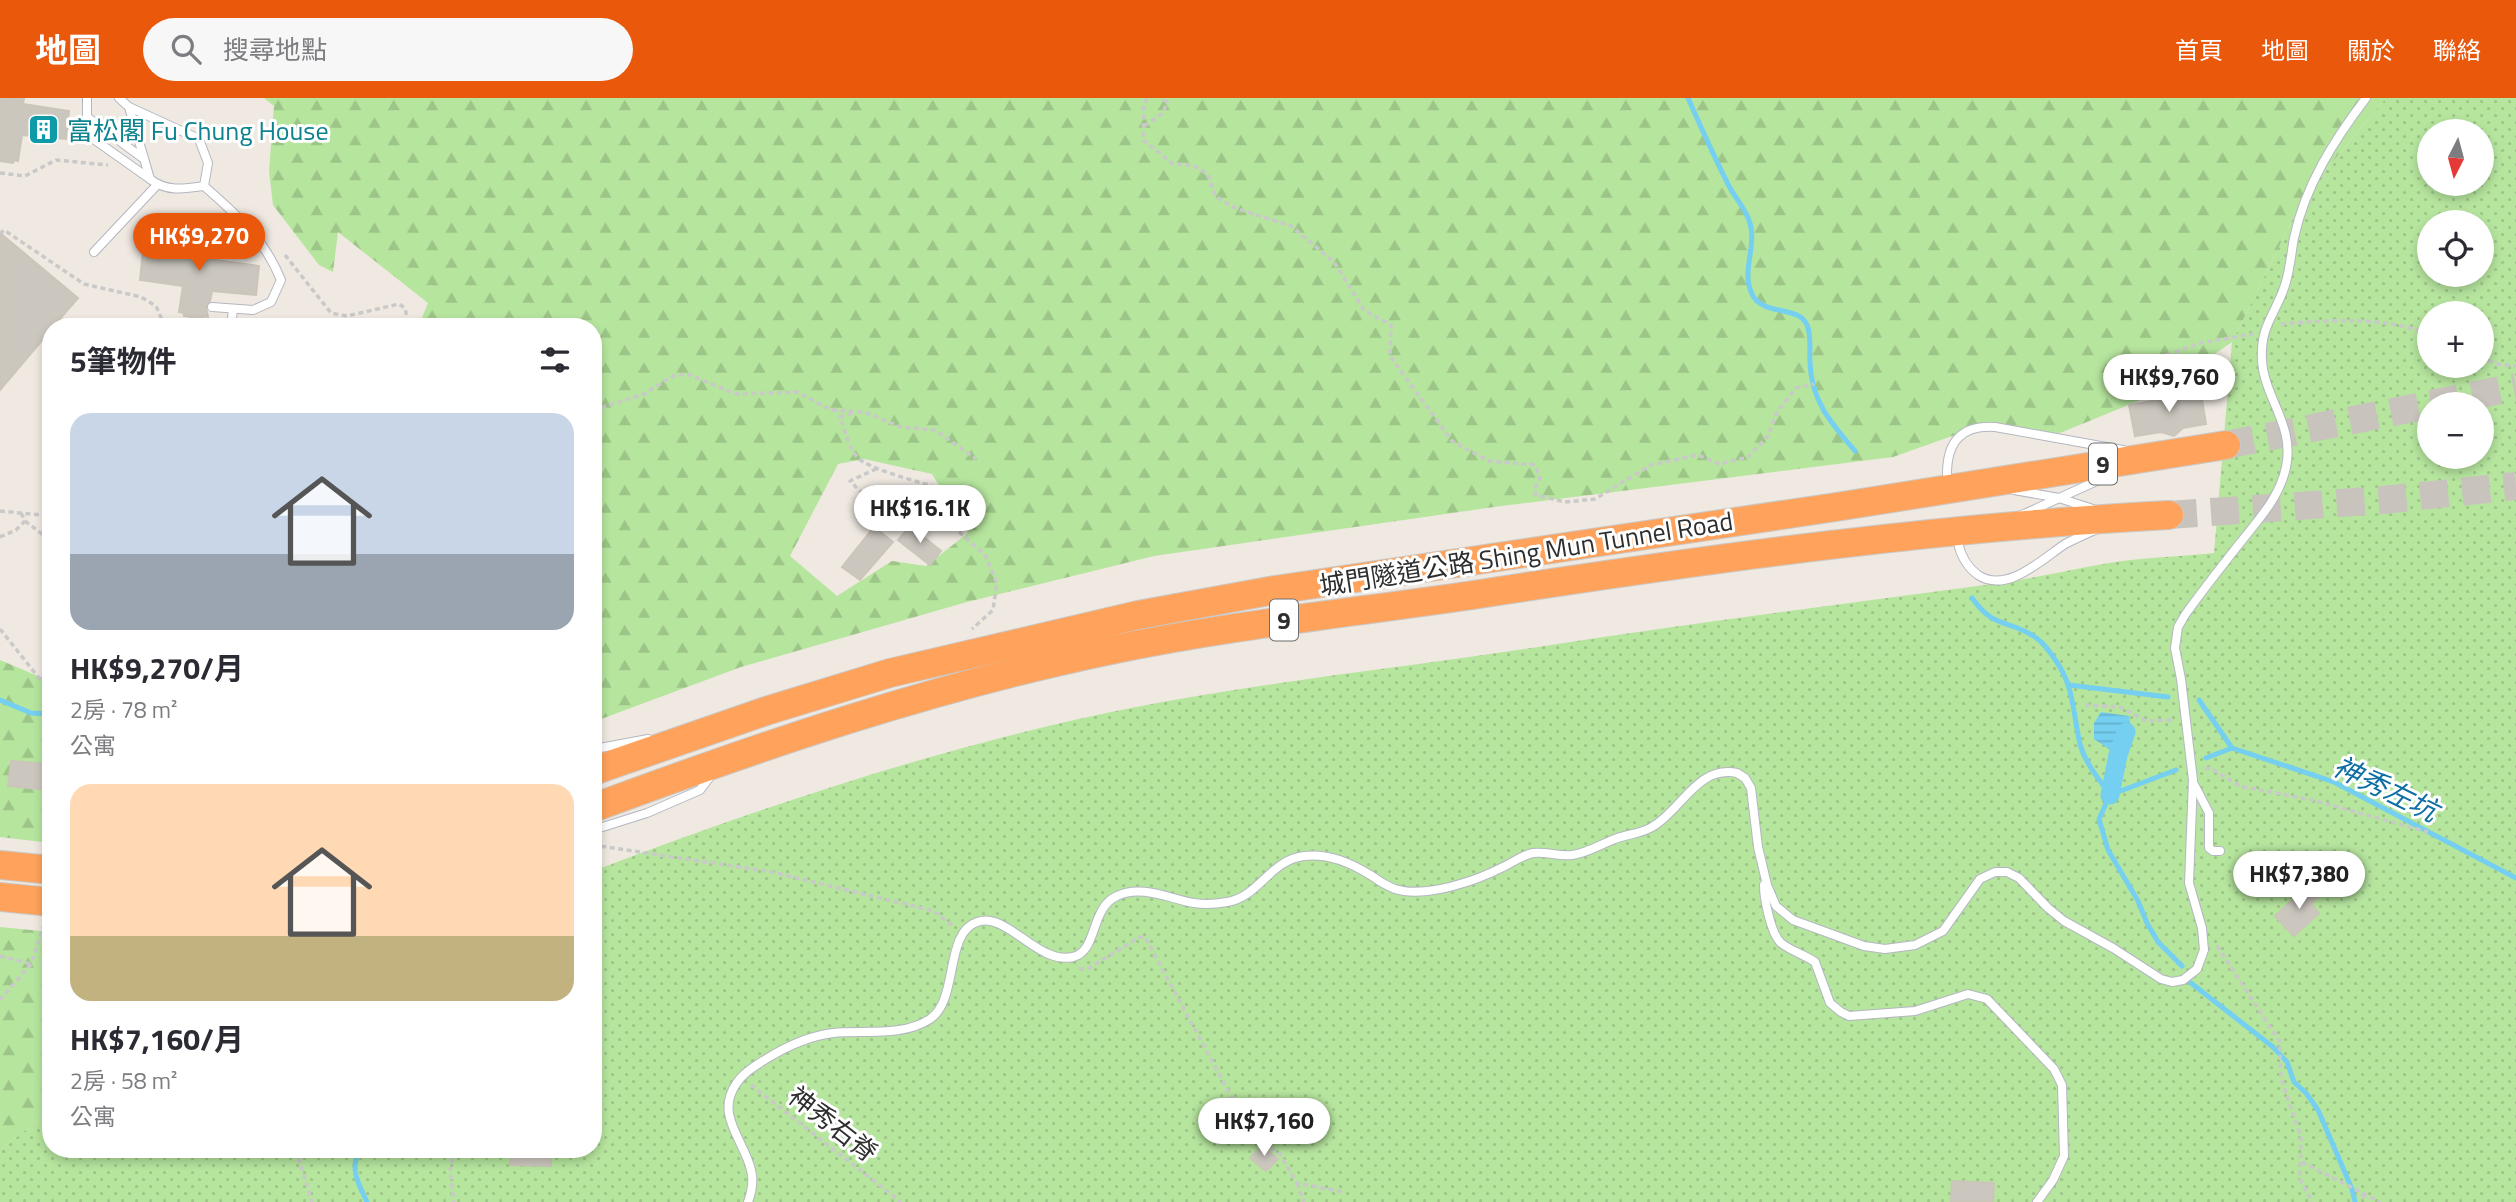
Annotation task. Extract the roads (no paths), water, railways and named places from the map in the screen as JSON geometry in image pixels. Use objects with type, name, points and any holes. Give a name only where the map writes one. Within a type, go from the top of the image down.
[{"type":"highway","name":"城門隧道公路 Shing Mun Tunnel Road","points":[[602,768],[852,684],[950,658],[1138,615],[1275,590],[2226,445]]},
{"type":"highway","name":"城門隧道公路 Shing Mun Tunnel Road","points":[[602,805],[718,762],[907,700],[1010,672],[1162,640],[1675,564],[1996,526],[2169,515]]},
{"type":"highway","points":[[0,865],[42,869]]},
{"type":"highway","points":[[0,897],[42,901]]},
{"type":"lane","points":[[87,98],[87,117],[92,138],[158,185],[180,190],[204,186]]},
{"type":"lane","points":[[119,98],[129,107],[200,139],[208,163],[204,186]]},
{"type":"lane","points":[[1764,875],[1773,901],[1788,918],[1848,942],[1872,948],[1908,947],[1934,938],[1952,920],[1977,882],[1998,872],[2015,875],[2060,918],[2113,947],[2165,981],[2183,979],[2197,969],[2204,950],[2202,928],[2189,883],[2193,782],[2176,653],[2178,627],[2269,506],[2280,486],[2287,466],[2286,438],[2280,412],[2265,382],[2262,349],[2265,332],[2287,281],[2294,238],[2304,204],[2319,169],[2336,139],[2366,98]]},
{"type":"lane","points":[[129,107],[150,179]]},
{"type":"lane","points":[[87,117],[144,159]]},
{"type":"lane","points":[[94,252],[158,185]]},
{"type":"lane","points":[[204,186],[245,222],[271,257],[281,280],[271,302],[253,310],[212,307]]},
{"type":"lane","points":[[233,310],[233,318]]},
{"type":"lane","points":[[1947,474],[1948,458],[1954,443],[1962,433],[1980,426],[2153,456]]},
{"type":"lane","points":[[1996,526],[2153,456]]},
{"type":"lane","points":[[1980,484],[2059,498],[2120,518]]},
{"type":"lane","points":[[1958,543],[1962,556],[1975,573],[1993,581],[2006,580],[2019,575],[2069,542],[2120,518]]},
{"type":"lane","points":[[602,748],[650,738],[691,736]]},
{"type":"lane","points":[[602,827],[647,813],[700,790],[705,787],[718,762]]},
{"type":"lane","points":[[748,1202],[752,1190],[752,1170],[728,1112],[731,1094],[741,1077],[776,1053],[813,1037],[833,1033],[901,1029],[931,1019],[942,1007],[963,934],[975,923],[989,921],[1003,926],[1040,951],[1070,957],[1081,954],[1086,948],[1102,908],[1107,901],[1122,893],[1146,893],[1199,904],[1233,901],[1248,894],[1280,864],[1295,858],[1312,856],[1346,861],[1388,886],[1400,890],[1449,887],[1490,873],[1532,853],[1561,856],[1578,854],[1618,837],[1647,830],[1667,815],[1702,781],[1721,772],[1741,775],[1751,788],[1765,897],[1777,937],[1783,944],[1815,962],[1830,1003],[1841,1012],[1855,1017],[1915,1011],[1963,995],[1975,995],[1987,999],[2054,1069],[2062,1085],[2064,1156],[2053,1180],[2037,1202]]},
{"type":"lane","points":[[2193,782],[2211,821],[2210,848],[2220,851]]},
{"type":"water","points":[[2101,712],[2129,716],[2133,739],[2125,760],[2094,739],[2094,723]]},
{"type":"waterway","points":[[1688,98],[1723,175],[1750,223],[1752,242],[1748,278],[1753,296],[1765,306],[1796,315],[1807,325],[1811,376],[1818,400],[1830,421],[1855,451]]},
{"type":"waterway","points":[[1972,598],[1987,615],[2038,639],[2062,671],[2070,690],[2082,751],[2110,795],[2099,819],[2108,850],[2158,942],[2182,966]]},
{"type":"waterway","name":"神秀左坑","points":[[2069,685],[2168,697]]},
{"type":"waterway","points":[[0,700],[31,713],[42,714]]},
{"type":"waterway","name":"神秀左坑","points":[[2199,700],[2232,748],[2334,782],[2516,878]]},
{"type":"waterway","points":[[2110,795],[2126,732]]},
{"type":"waterway","name":"神秀左坑","points":[[2206,758],[2232,748]]},
{"type":"waterway","name":"神秀左坑","points":[[2110,795],[2176,770]]},
{"type":"waterway","points":[[2191,983],[2273,1047],[2287,1062],[2294,1082],[2318,1110],[2355,1202]]},
{"type":"waterway","points":[[356,1158],[358,1182],[367,1202]]},
{"type":"tunnel","points":[[2491,392],[2516,387]]},
{"type":"tunnel","points":[[2226,445],[2417,407]]},
{"type":"tunnel","points":[[2169,515],[2383,500],[2516,486]]},
{"type":"place","name":"富松閣 Fu Chung House","points":[[44,130]]}]
